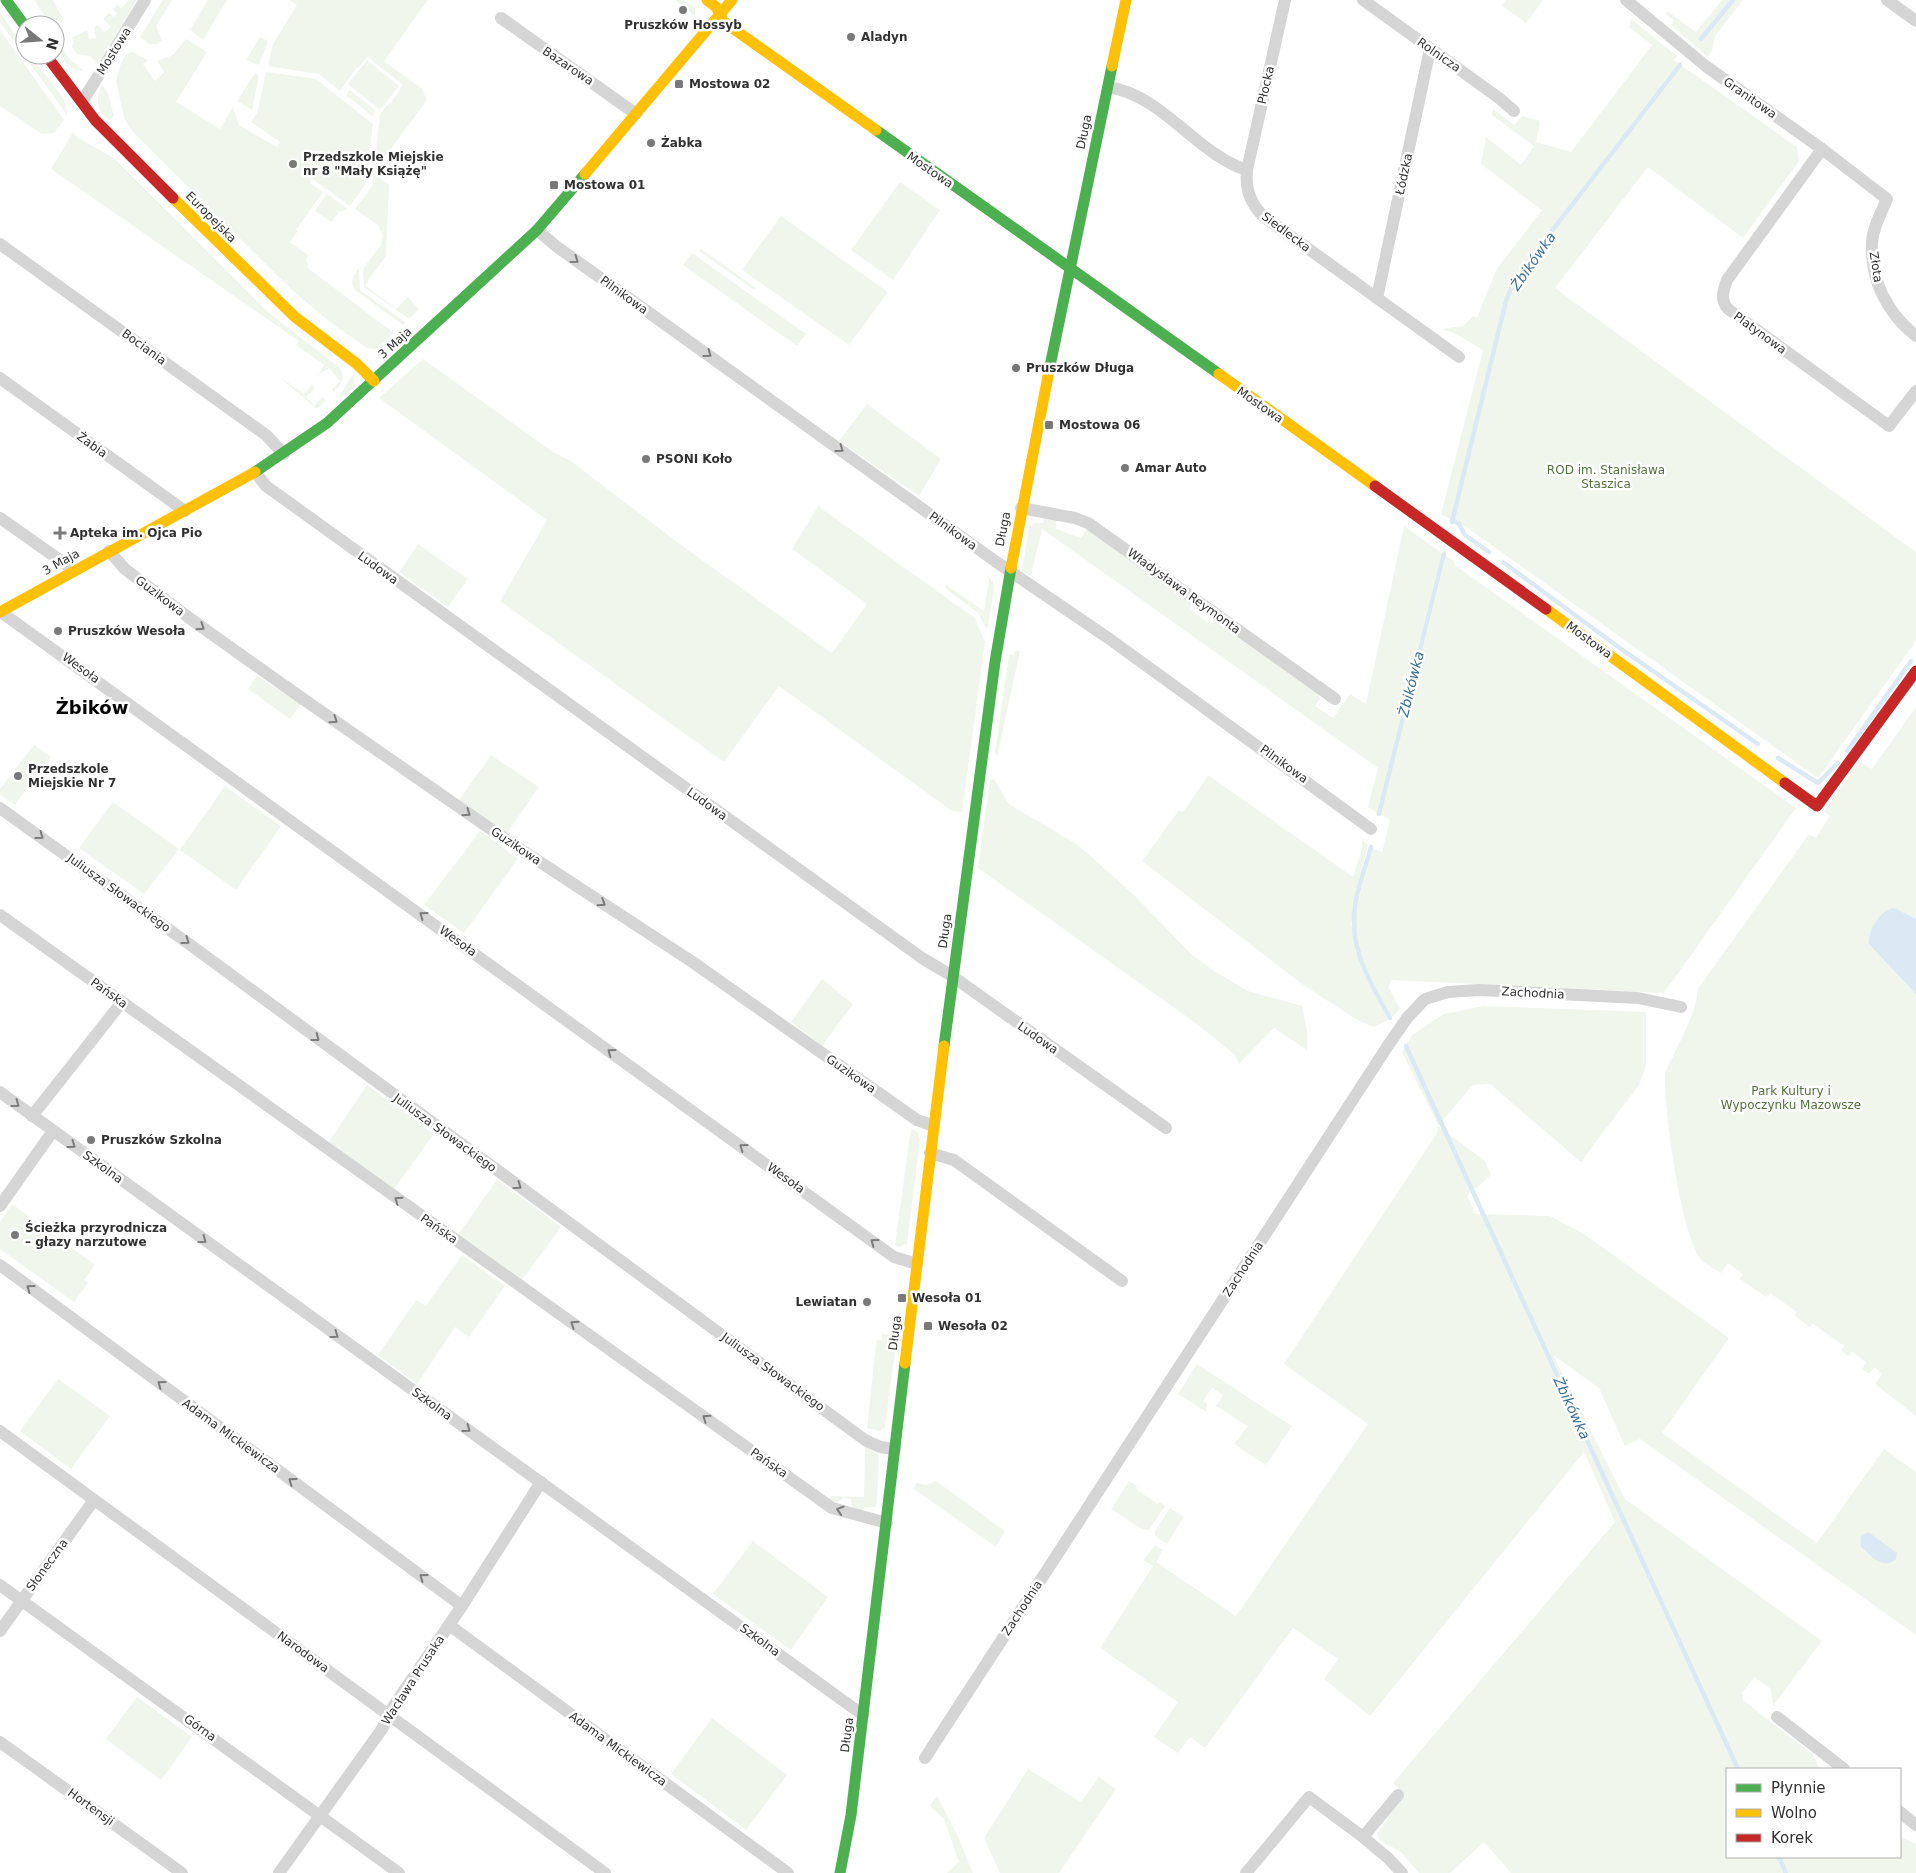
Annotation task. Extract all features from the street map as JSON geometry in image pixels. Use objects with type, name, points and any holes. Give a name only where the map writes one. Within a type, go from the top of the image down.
[{"type":"street","points":[[6,0],[17,15]]},
{"type":"street","name":"Mostowa","points":[[82,102],[145,0]]},
{"type":"street","name":"Mostowa","points":[[707,0],[716,6],[724,22],[1468,553],[1818,806],[1916,671]]},
{"type":"street","name":"3 Maja","points":[[1,612],[74,570],[255,472],[327,423],[537,230],[732,0]]},
{"type":"street","name":"Długa","points":[[840,1873],[851,1815],[952,976],[1010,570],[1069,270],[1126,0]]},
{"type":"street","name":"Płocka","points":[[1247,170],[1285,0]]},
{"type":"street","name":"Rolnicza","points":[[1363,0],[1499,98],[1514,111]]},
{"type":"street","name":"Granitowa","points":[[1626,0],[1707,67],[1822,149],[1878,192]]},
{"type":"street","points":[[1887,0],[1916,21]]},
{"type":"street","name":"Bazarowa","points":[[501,18],[636,114]]},
{"type":"street","name":"Łódzka","points":[[1377,298],[1430,49]]},
{"type":"street","name":"Europejska","points":[[54,65],[95,120],[266,291],[307,328],[360,366],[374,381]]},
{"type":"street","points":[[1108,87],[1135,95],[1228,162],[1247,170]]},
{"type":"street","name":"Platynowa","points":[[1822,149],[1727,280],[1723,292],[1723,303],[1728,309],[1890,426],[1916,391]]},
{"type":"street","name":"Siedlecka","points":[[1247,170],[1246,181],[1249,196],[1264,217],[1459,357]]},
{"type":"street","name":"Złota","points":[[1878,192],[1887,199],[1874,229],[1872,243],[1875,276],[1884,302],[1900,323],[1916,336]]},
{"type":"street","name":"Pilnikowa","points":[[537,230],[1010,570],[1111,640],[1371,829]]},
{"type":"street","name":"Bociania","points":[[0,244],[266,435],[284,454]]},
{"type":"street","name":"Żabia","points":[[0,378],[185,511]]},
{"type":"street","name":"Ludowa","points":[[255,472],[266,486],[351,548],[922,958],[952,976],[1166,1128]]},
{"type":"street","name":"Władysława Reymonta","points":[[1021,508],[1075,518],[1088,523],[1335,699]]},
{"type":"street","points":[[0,518],[74,570]]},
{"type":"street","name":"Guzikowa","points":[[110,551],[125,569],[169,603],[303,699],[508,841],[694,963],[917,1120],[934,1126]]},
{"type":"street","name":"Wesoła","points":[[1,612],[894,1257],[917,1264]]},
{"type":"street","name":"Juliusza Słowackiego","points":[[0,808],[185,941],[865,1440],[880,1447],[895,1449]]},
{"type":"street","name":"Pańska","points":[[0,915],[832,1508],[887,1523]]},
{"type":"street","name":"Zachodnia","points":[[925,1758],[1387,1047],[1407,1018],[1425,999],[1448,992],[1478,990],[1638,998],[1681,1007]]},
{"type":"street","points":[[32,1116],[122,1002]]},
{"type":"street","name":"Szkolna","points":[[0,1092],[863,1715]]},
{"type":"street","points":[[0,1206],[53,1131]]},
{"type":"street","points":[[930,1153],[954,1160],[1122,1281]]},
{"type":"street","name":"Adama Mickiewicza","points":[[0,1265],[462,1606]]},
{"type":"street","name":"Narodowa","points":[[0,1431],[605,1873]]},
{"type":"street","name":"Wacława Prusaka","points":[[279,1873],[389,1715],[462,1606],[541,1482]]},
{"type":"street","name":"Słoneczna","points":[[0,1631],[94,1500]]},
{"type":"street","name":"Górna","points":[[0,1584],[399,1873]]},
{"type":"street","name":"Adama Mickiewicza","points":[[449,1625],[788,1873]]},
{"type":"street","points":[[1777,1718],[1843,1768]]},
{"type":"street","name":"Hortensji","points":[[0,1742],[182,1873]]},
{"type":"street","points":[[1363,1837],[1398,1795]]},
{"type":"street","points":[[1246,1873],[1309,1797],[1353,1828],[1390,1859],[1402,1873]]},
{"type":"street","points":[[1901,1813],[1916,1824]]},
{"type":"green space","points":[[34,0],[53,0],[61,15],[44,15]]},
{"type":"green space","points":[[129,0],[137,0],[98,64],[90,56],[77,54],[72,47],[74,42],[72,38],[87,30],[89,39],[96,38],[94,27],[97,25],[105,32],[111,27],[103,19],[109,13],[114,17],[117,14],[113,9],[118,5],[121,8]]},
{"type":"green space","points":[[163,0],[172,0],[156,26],[162,40],[158,44],[150,44],[140,37]]},
{"type":"green space","points":[[208,0],[227,0],[203,40],[190,30]]},
{"type":"green space","points":[[289,0],[428,0],[384,61],[422,89],[427,100],[375,171],[389,185],[386,256],[365,285],[396,309],[408,297],[419,309],[409,319],[364,287],[363,269],[380,246],[383,235],[378,225],[355,209],[372,186],[380,114],[390,104],[403,85],[368,57],[357,67],[340,91],[319,74],[268,66],[273,44],[297,5]]},
{"type":"green space","points":[[675,0],[684,0],[695,8],[695,16]]},
{"type":"green space","points":[[1506,0],[1543,0],[1526,23],[1502,6]]},
{"type":"green space","points":[[1722,0],[1743,0],[1715,36],[1712,51],[1708,57],[1671,25],[1674,20],[1666,15],[1667,11],[1696,32]]},
{"type":"green space","points":[[0,13],[15,34],[15,43],[0,22]]},
{"type":"green space","name":"ROD im. Stanisława Staszica","points":[[1631,19],[1677,56],[1674,60],[1797,147],[1799,161],[1743,238],[1648,167],[1555,288],[1916,552],[1916,641],[1818,778],[1466,527],[1441,514],[1483,350],[1454,333],[1442,329],[1463,326],[1473,316],[1477,318],[1496,270],[1542,210],[1481,164],[1486,137],[1521,165],[1534,146],[1492,115],[1493,109],[1514,125],[1522,116],[1540,121],[1536,142],[1571,152],[1652,45],[1629,27]]},
{"type":"green space","points":[[0,30],[15,51],[15,65],[25,65],[64,120],[54,133],[42,134],[0,106]]},
{"type":"green space","points":[[260,37],[268,41],[259,65],[246,60]]},
{"type":"green space","points":[[186,39],[207,52],[176,102],[220,129],[233,107],[239,125],[277,147],[280,142],[251,122],[257,113],[266,72],[316,79],[373,124],[366,184],[350,206],[312,179],[310,183],[323,192],[296,230],[298,231],[290,242],[308,255],[306,259],[308,268],[394,333],[377,349],[367,348],[331,323],[291,289],[132,131],[124,118],[116,81],[121,63],[127,53],[133,52],[148,60],[143,64],[155,81],[164,72],[157,61],[173,55]]},
{"type":"green space","points":[[65,52],[84,71],[75,69],[67,64]]},
{"type":"green space","points":[[367,60],[399,86],[380,110],[348,84]]},
{"type":"green space","points":[[31,65],[38,65],[63,98],[66,104],[67,115]]},
{"type":"green space","points":[[255,73],[259,76],[252,110],[237,101]]},
{"type":"green space","points":[[102,85],[108,93],[114,116],[109,120],[102,114],[98,105],[98,95]]},
{"type":"green space","points":[[350,90],[376,111],[372,116],[346,95]]},
{"type":"green space","points":[[73,132],[78,138],[114,158],[268,312],[340,368],[342,381],[334,392],[332,389],[340,381],[329,368],[318,375],[324,365],[296,345],[299,341],[51,169]]},
{"type":"green space","points":[[900,182],[940,210],[893,280],[851,250]]},
{"type":"green space","points":[[327,194],[348,209],[339,212],[331,222],[315,211]]},
{"type":"green space","points":[[781,216],[888,292],[849,345],[742,270]]},
{"type":"green space","points":[[701,249],[756,288],[754,290],[699,251]]},
{"type":"green space","points":[[692,253],[806,334],[797,346],[683,265]]},
{"type":"green space","points":[[359,268],[360,290],[405,322],[403,325],[355,290],[352,278]]},
{"type":"green space","points":[[423,359],[553,452],[571,461],[681,545],[832,653],[867,604],[792,549],[818,506],[975,618],[985,642],[962,812],[952,811],[779,686],[724,762],[500,601],[547,520],[379,398]]},
{"type":"green space","points":[[354,373],[355,386],[346,395],[339,396]]},
{"type":"green space","points":[[277,375],[304,394],[312,385],[315,388],[306,397],[314,405],[323,397],[326,400],[317,409]]},
{"type":"green space","points":[[867,404],[941,459],[919,496],[839,441]]},
{"type":"green space","points":[[1044,518],[1056,520],[1056,529],[1081,538],[1087,529],[1192,603],[1189,609],[1211,625],[1215,619],[1318,694],[1320,699],[1315,706],[1333,718],[1350,694],[1366,704],[1404,526],[1442,553],[1378,813],[1368,807],[1378,768],[1042,529],[1031,575],[1029,576],[1022,570],[1029,527],[1034,523],[1043,523]]},
{"type":"green space","points":[[418,544],[468,579],[448,607],[399,572]]},
{"type":"green space","points":[[1446,556],[1453,560],[1456,566],[1796,808],[1664,993],[1391,980],[1389,988],[1400,1009],[1392,1017],[1374,984],[1359,948],[1355,924],[1357,906],[1373,848],[1382,852],[1390,820],[1381,815]]},
{"type":"green space","points":[[983,572],[993,581],[994,589],[987,630],[978,613],[945,588],[946,585],[984,611],[989,579]]},
{"type":"green space","points":[[1016,650],[1020,651],[997,757],[995,752],[1009,654],[1014,655]]},
{"type":"green space","points":[[257,676],[301,704],[290,719],[248,689]]},
{"type":"green space","name":"Park Kultury i Wypoczynku Mazowsze","points":[[1916,707],[1916,1416],[1875,1384],[1882,1374],[1874,1367],[1869,1374],[1862,1369],[1866,1362],[1852,1352],[1848,1356],[1841,1350],[1844,1346],[1813,1324],[1810,1327],[1795,1316],[1797,1312],[1770,1293],[1766,1297],[1740,1279],[1743,1274],[1728,1263],[1721,1273],[1706,1264],[1699,1257],[1692,1243],[1686,1222],[1674,1168],[1667,1112],[1665,1073],[1690,1019],[1697,997],[1697,990],[1809,834],[1816,838],[1830,816],[1824,812],[1859,761],[1872,769]]},
{"type":"green space","points":[[34,745],[51,757],[15,805],[0,795],[0,789]]},
{"type":"green space","points":[[491,755],[539,787],[507,833],[459,800]]},
{"type":"green space","points":[[1208,775],[1353,877],[1362,849],[1362,840],[1368,844],[1351,923],[1363,972],[1388,1020],[1374,1027],[1359,1021],[1306,987],[1142,861],[1179,810],[1183,812]]},
{"type":"green space","points":[[994,779],[1009,804],[1078,845],[1134,895],[1191,954],[1214,971],[1248,991],[1302,1006],[1307,1031],[1307,1050],[1274,1028],[1239,1064],[1235,1055],[1194,1022],[978,868],[990,780]]},
{"type":"green space","points":[[225,786],[281,826],[236,890],[180,850]]},
{"type":"green space","points":[[113,802],[179,849],[144,894],[79,848]]},
{"type":"green space","points":[[480,831],[518,859],[464,933],[424,905]]},
{"type":"green space","points":[[822,979],[853,1004],[822,1046],[791,1022]]},
{"type":"green space","points":[[1483,1006],[1646,1012],[1646,1066],[1639,1085],[1581,1162],[1490,1084],[1473,1085],[1438,1126],[1485,1161],[1491,1175],[1467,1196],[1476,1214],[1550,1216],[1584,1234],[1729,1338],[1662,1433],[1817,1543],[1884,1449],[1916,1472],[1916,1635],[1640,1439],[1625,1446],[1599,1388],[1553,1355],[1625,1499],[1822,1641],[1773,1706],[1771,1689],[1754,1677],[1742,1693],[1743,1700],[1813,1755],[1820,1768],[1726,1768],[1726,1858],[1901,1858],[1901,1836],[1916,1844],[1916,1873],[1511,1873],[1484,1842],[1450,1873],[1419,1873],[1401,1852],[1379,1840],[1377,1834],[1404,1794],[1393,1783],[1615,1522],[1584,1452],[1370,1716],[1324,1679],[1338,1659],[1293,1628],[1205,1748],[1190,1737],[1178,1753],[1154,1737],[1178,1702],[1100,1648],[1153,1566],[1143,1560],[1155,1545],[1163,1550],[1156,1562],[1236,1616],[1368,1424],[1284,1364],[1437,1133],[1438,1125],[1402,1052],[1412,1035],[1444,1014]]},
{"type":"green space","points":[[367,1085],[434,1134],[394,1189],[328,1143]]},
{"type":"green space","points":[[911,1128],[918,1133],[920,1139],[907,1244],[899,1247],[895,1245]]},
{"type":"green space","points":[[497,1180],[561,1227],[521,1281],[457,1236]]},
{"type":"green space","points":[[12,1204],[95,1265],[84,1280],[88,1283],[74,1302],[0,1249],[0,1222]]},
{"type":"green space","points":[[462,1255],[505,1286],[469,1337],[455,1327],[417,1384],[378,1355],[416,1300],[426,1306]]},
{"type":"green space","points":[[882,1334],[897,1336],[885,1427],[880,1431],[867,1428],[876,1344],[877,1340],[882,1340]]},
{"type":"green space","points":[[1197,1364],[1292,1426],[1266,1465],[1234,1444],[1248,1426],[1216,1406],[1223,1395],[1212,1388],[1203,1401],[1207,1404],[1206,1412],[1178,1394]]},
{"type":"green space","points":[[58,1379],[110,1416],[71,1469],[20,1431]]},
{"type":"green space","points":[[865,1446],[879,1455],[877,1503],[875,1507],[864,1508],[863,1512],[852,1507],[851,1499],[843,1498],[837,1503],[830,1500],[831,1496],[864,1497]]},
{"type":"green space","points":[[936,1481],[1005,1531],[996,1547],[914,1489],[916,1483],[926,1485]]},
{"type":"green space","points":[[1129,1481],[1137,1486],[1136,1489],[1158,1504],[1160,1502],[1165,1506],[1149,1530],[1142,1529],[1111,1509]]},
{"type":"green space","points":[[1170,1508],[1184,1517],[1167,1544],[1155,1536],[1155,1531]]},
{"type":"green space","points":[[753,1541],[828,1597],[791,1650],[713,1594]]},
{"type":"green space","points":[[137,1697],[192,1737],[161,1780],[106,1739]]},
{"type":"green space","points":[[712,1718],[787,1775],[746,1830],[671,1774]]},
{"type":"green space","points":[[1028,1769],[1081,1802],[1099,1777],[1116,1789],[1059,1873],[1000,1873],[984,1838]]},
{"type":"green space","points":[[937,1796],[958,1837],[973,1873],[947,1873],[959,1862],[944,1819],[930,1806]]},
{"type":"shaded area","points":[[1894,908],[1916,919],[1916,994],[1869,944],[1876,921],[1884,912]]},
{"type":"shaded area","points":[[1868,1532],[1897,1553],[1896,1559],[1891,1562],[1882,1563],[1861,1547],[1860,1537]]},
{"type":"waterway","name":"Żbikówka","points":[[1701,39],[1733,0]]},
{"type":"waterway","name":"Żbikówka","points":[[1452,522],[1506,301],[1512,286],[1531,258],[1680,65]]},
{"type":"waterway","points":[[1452,520],[1459,524],[1465,535],[1489,552]]},
{"type":"waterway","name":"Żbikówka","points":[[1379,814],[1444,554]]},
{"type":"waterway","points":[[1503,562],[1617,646],[1758,744]]},
{"type":"waterway","points":[[1847,751],[1911,661]]},
{"type":"waterway","points":[[1778,758],[1818,783],[1838,763]]},
{"type":"waterway","name":"Żbikówka","points":[[1371,847],[1355,904],[1355,935],[1357,948],[1366,973],[1390,1018]]},
{"type":"waterway","name":"Żbikówka","points":[[1406,1046],[1738,1768]]},
{"type":"waterway","name":"Żbikówka","points":[[1779,1858],[1786,1873]]},
{"type":"traffic: fast","points":[[6,0],[17,15]]},
{"type":"traffic: fast","points":[[1049,371],[1112,66]]},
{"type":"traffic: fast","points":[[876,130],[1219,374]]},
{"type":"traffic: fast","points":[[255,472],[327,423],[537,230],[585,174]]},
{"type":"traffic: fast","points":[[944,1046],[995,662],[1011,568]]},
{"type":"traffic: fast","points":[[840,1873],[851,1815],[905,1363]]},
{"type":"traffic: slow","points":[[707,0],[716,7],[724,22],[876,130]]},
{"type":"traffic: slow","points":[[585,174],[732,0]]},
{"type":"traffic: slow","points":[[1112,66],[1126,0]]},
{"type":"traffic: slow","points":[[173,198],[295,317],[357,364],[374,381]]},
{"type":"traffic: slow","points":[[1011,568],[1049,371]]},
{"type":"traffic: slow","points":[[1219,374],[1375,486]]},
{"type":"traffic: slow","points":[[0,612],[255,472]]},
{"type":"traffic: slow","points":[[1546,609],[1785,783]]},
{"type":"traffic: slow","points":[[905,1363],[944,1046]]},
{"type":"traffic: jam","points":[[54,65],[95,120],[173,198]]},
{"type":"traffic: jam","points":[[1375,486],[1546,609]]},
{"type":"traffic: jam","points":[[1785,783],[1817,806],[1916,671]]},
{"type":"place","name":"Pruszków Hossyb","points":[[683,10]]},
{"type":"place","name":"Aladyn","points":[[851,37]]},
{"type":"place","name":"Mostowa 02","points":[[679,84]]},
{"type":"place","name":"Żabka","points":[[651,143]]},
{"type":"place","name":"Przedszkole Miejskie nr 8 \"Mały Książę\"","points":[[293,164]]},
{"type":"place","name":"Mostowa 01","points":[[554,185]]},
{"type":"place","name":"Pruszków Długa","points":[[1016,368]]},
{"type":"place","name":"Mostowa 06","points":[[1049,425]]},
{"type":"place","name":"PSONI Koło","points":[[646,459]]},
{"type":"place","name":"Amar Auto","points":[[1125,468]]},
{"type":"place","name":"Apteka im. Ojca Pio","points":[[60,533]]},
{"type":"place","name":"Pruszków Wesoła","points":[[58,631]]},
{"type":"place","name":"Przedszkole Miejskie Nr 7","points":[[18,776]]},
{"type":"place","name":"Pruszków Szkolna","points":[[91,1140]]},
{"type":"place","name":"Ścieżka przyrodnicza – głazy narzutowe","points":[[15,1235]]},
{"type":"place","name":"Wesoła 01","points":[[902,1298]]},
{"type":"place","name":"Lewiatan","points":[[867,1302]]},
{"type":"place","name":"Wesoła 02","points":[[928,1326]]},
{"type":"district","name":"Żbików","points":[[92,708]]}]
